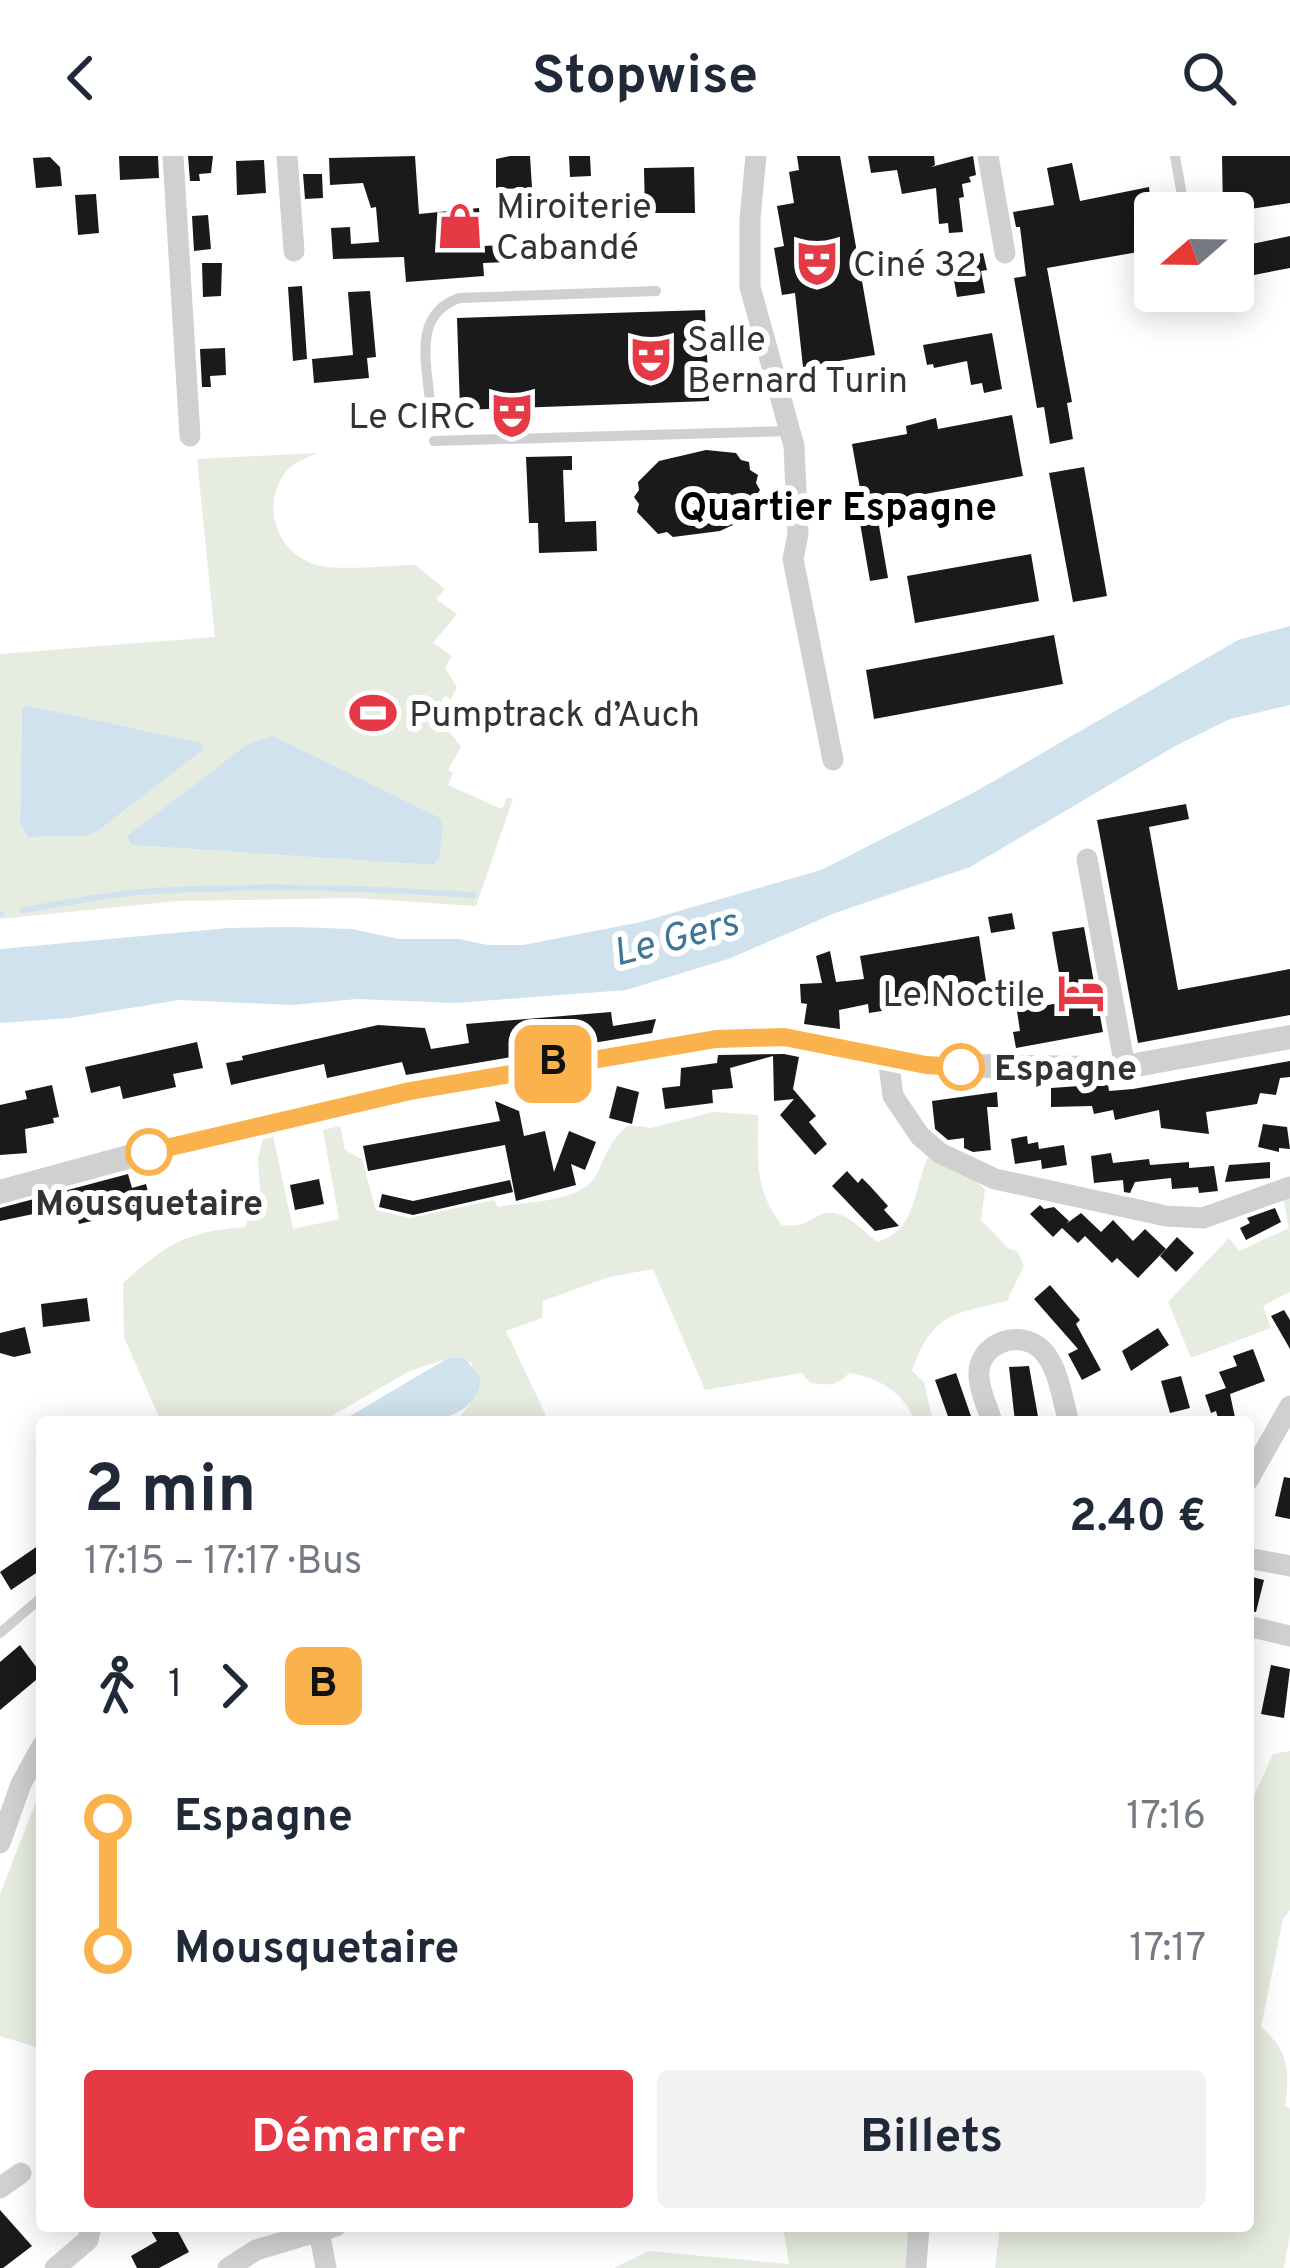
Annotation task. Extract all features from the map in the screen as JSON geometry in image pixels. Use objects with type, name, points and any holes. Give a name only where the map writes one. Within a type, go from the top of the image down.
[{"type":"street","points":[[173,156],[190,436]]},
{"type":"street","points":[[287,156],[294,251]]},
{"type":"street","points":[[756,156],[750,287],[790,430],[799,501],[793,559],[833,760]]},
{"type":"street","points":[[988,156],[1005,253]]},
{"type":"street","points":[[1087,859],[1125,1067]]},
{"type":"street","points":[[0,1192],[161,1148],[386,1096],[705,1041],[784,1037],[926,1065],[995,1068],[1125,1067],[1290,1037]]},
{"type":"street","points":[[888,1057],[893,1096],[920,1136],[940,1153],[995,1179],[1166,1216],[1203,1218],[1290,1187]]},
{"type":"street","points":[[990,1416],[978,1379],[980,1365],[994,1345],[1016,1340],[1041,1349],[1052,1365],[1067,1416]]},
{"type":"street","points":[[1254,1469],[1290,1406]]},
{"type":"street","points":[[1254,1559],[1290,1566]]},
{"type":"street","points":[[1254,1627],[1290,1636]]},
{"type":"street","points":[[0,1843],[36,1757]]},
{"type":"street","points":[[0,2188],[21,2173]]},
{"type":"street","points":[[55,2268],[88,2240],[90,2232]]},
{"type":"street","points":[[228,2268],[291,2232]]},
{"type":"street","points":[[326,2268],[327,2232]]},
{"type":"street","points":[[916,2268],[919,2232]]},
{"type":"lane","points":[[1175,156],[1181,192]]},
{"type":"lane","points":[[430,403],[427,329],[433,313],[445,304],[459,298],[656,291]]},
{"type":"lane","points":[[434,441],[790,430]]},
{"type":"lane","points":[[0,1633],[36,1602]]},
{"type":"shaded area","points":[[317,453],[285,473],[274,499],[276,525],[290,548],[323,566],[415,565],[445,589],[436,599],[457,614],[433,643],[452,656],[445,668],[457,687],[451,699],[445,696],[438,707],[451,716],[446,727],[461,747],[448,770],[453,773],[448,785],[502,809],[507,797],[513,799],[476,906],[355,898],[177,901],[0,919],[0,654],[215,637],[197,459]],"holes":[[[25,705],[203,743],[204,749],[98,831],[86,836],[29,837],[20,822]],[[443,827],[439,858],[432,865],[131,845],[127,837]]]},
{"type":"shaded area","points":[[713,1112],[758,1115],[762,1186],[782,1225],[835,1213],[877,1242],[907,1218],[929,1155],[972,1176],[985,1190],[981,1220],[1018,1252],[1024,1266],[1007,1301],[946,1319],[928,1337],[912,1371],[924,1382],[932,1416],[912,1416],[889,1388],[849,1373],[831,1384],[810,1383],[802,1373],[705,1390],[653,1269],[609,1277],[543,1301],[542,1318],[506,1331],[546,1416],[461,1416],[476,1396],[472,1363],[449,1358],[410,1371],[331,1416],[158,1416],[124,1337],[123,1283],[178,1242],[245,1227],[260,1189],[258,1159],[263,1138],[273,1135],[293,1229],[339,1219],[323,1130],[340,1126],[345,1150],[362,1159],[376,1210],[410,1218],[494,1200],[498,1207],[567,1196],[590,1183],[613,1142],[629,1125],[651,1128]]},
{"type":"shaded area","points":[[1290,1196],[1290,1292],[1263,1306],[1271,1328],[1191,1358],[1168,1302],[1229,1238],[1239,1251],[1289,1228],[1283,1198]]},
{"type":"shaded area","points":[[1290,1751],[1290,1910],[1283,1919],[1261,2027],[1277,2044],[1287,2072],[1290,2233],[1284,2268],[995,2268],[999,2232],[1254,2232],[1254,1796],[1273,1754]]},
{"type":"shaded area","points":[[36,1801],[36,2047],[0,2036],[0,1894]]},
{"type":"shaded area","points":[[784,2232],[909,2232],[908,2268],[614,2268],[649,2251],[789,2264]]},
{"type":"water","name":"Le Gers","points":[[1290,626],[1290,705],[1230,719],[1177,745],[970,867],[835,913],[728,959],[626,990],[456,1003],[357,999],[292,1005],[179,1000],[70,1018],[0,1023],[0,949],[229,928],[293,927],[352,929],[399,939],[523,945],[641,922],[821,870],[973,793],[1238,640]]},
{"type":"water","points":[[25,705],[203,743],[204,749],[98,831],[86,836],[28,837],[20,822]]},
{"type":"water","points":[[273,736],[440,818],[439,859],[432,865],[131,845],[127,836],[248,744]]},
{"type":"water","points":[[448,1358],[464,1358],[480,1376],[476,1395],[447,1416],[350,1416]]},
{"type":"building","points":[[119,156],[158,156],[159,178],[120,180]]},
{"type":"building","points":[[188,156],[213,156],[211,173],[190,181]]},
{"type":"building","points":[[415,156],[419,214],[479,208],[482,246],[507,245],[508,262],[483,263],[484,276],[406,282],[404,257],[333,259],[331,228],[350,227],[351,244],[379,242],[376,207],[371,208],[363,183],[330,185],[329,158]]},
{"type":"building","points":[[530,156],[532,188],[496,189],[496,159]]},
{"type":"building","points":[[569,156],[590,156],[591,176],[570,177]]},
{"type":"building","name":"Ciné 32","points":[[797,156],[840,156],[875,355],[803,367],[795,293],[782,295],[774,248],[784,246],[777,206],[794,203],[789,172],[799,170]]},
{"type":"building","points":[[868,156],[934,156],[931,167],[973,156],[976,175],[962,184],[964,197],[959,198],[963,232],[949,233],[948,223],[939,224],[936,188],[902,194],[897,170],[871,173]]},
{"type":"building","points":[[1222,156],[1290,156],[1290,203],[1254,208],[1254,192],[1223,192]]},
{"type":"building","points":[[50,157],[60,167],[62,186],[36,188],[33,158]]},
{"type":"building","points":[[264,160],[266,193],[237,195],[236,161]]},
{"type":"building","points":[[1072,163],[1080,201],[1149,187],[1149,192],[1134,192],[1134,253],[1047,268],[1072,402],[1067,403],[1073,439],[1050,444],[1044,407],[1037,408],[1014,278],[1026,276],[1020,227],[1016,227],[1013,212],[1054,205],[1047,168]]},
{"type":"building","points":[[694,167],[695,213],[645,213],[644,168]]},
{"type":"building","points":[[303,174],[322,174],[323,198],[305,199]]},
{"type":"building","points":[[96,194],[99,233],[78,235],[75,195]]},
{"type":"building","points":[[208,215],[211,249],[194,251],[192,216]]},
{"type":"building","points":[[1290,236],[1290,268],[1254,275],[1254,244]]},
{"type":"building","points":[[983,253],[985,293],[957,297],[952,269],[972,264],[970,256]]},
{"type":"building","points":[[202,263],[222,263],[221,296],[203,297]]},
{"type":"building","points":[[302,286],[307,359],[293,361],[288,287]]},
{"type":"building","points":[[370,291],[376,357],[367,358],[369,378],[314,383],[312,359],[353,355],[348,292]]},
{"type":"building","name":"Salle Bernard Turin","points":[[705,310],[709,401],[460,410],[457,318]]},
{"type":"building","points":[[992,333],[1002,389],[984,393],[982,383],[971,385],[967,361],[934,368],[927,365],[923,345]]},
{"type":"building","points":[[225,348],[226,375],[210,376],[211,387],[202,387],[200,349]]},
{"type":"building","points":[[1012,415],[1023,476],[887,501],[878,520],[888,578],[870,581],[860,523],[866,522],[852,444],[907,434],[906,426],[936,418],[938,429]]},
{"type":"building","points":[[706,450],[736,453],[749,462],[750,470],[758,475],[757,505],[748,518],[720,531],[673,537],[667,532],[658,534],[637,512],[638,482],[659,461]]},
{"type":"building","points":[[572,456],[572,470],[563,470],[565,522],[596,521],[597,551],[539,553],[538,523],[529,523],[526,457]]},
{"type":"building","points":[[1084,467],[1107,596],[1073,602],[1049,473]]},
{"type":"building","points":[[1031,554],[1039,601],[915,623],[907,576]]},
{"type":"building","points":[[1054,635],[1063,684],[874,719],[866,670]]},
{"type":"building","points":[[1186,804],[1189,819],[1149,827],[1178,990],[1290,969],[1290,1015],[1138,1043],[1097,820]]},
{"type":"building","points":[[1012,913],[1015,929],[991,933],[988,917]]},
{"type":"building","name":"Le Noctile","points":[[1084,927],[1103,1032],[1016,1048],[1017,1011],[1064,1002],[1052,932]]},
{"type":"building","points":[[979,936],[988,994],[869,1013],[868,1004],[839,1010],[840,1029],[804,1024],[807,1004],[801,1003],[800,984],[822,983],[816,956],[830,951],[836,982],[864,979],[860,956]]},
{"type":"building","points":[[611,1012],[613,1026],[656,1019],[652,1033],[406,1075],[402,1062],[327,1078],[324,1064],[231,1085],[226,1063],[378,1025],[425,1028],[431,1049],[469,1043],[466,1024]]},
{"type":"building","points":[[197,1042],[203,1068],[173,1074],[176,1087],[123,1099],[120,1086],[91,1093],[85,1067]]},
{"type":"building","points":[[784,1054],[799,1057],[793,1089],[816,1116],[809,1122],[827,1144],[815,1155],[780,1115],[794,1099],[774,1101],[773,1056],[730,1068],[733,1088],[712,1090],[713,1103],[665,1109],[662,1088],[680,1086],[681,1068],[717,1063],[718,1055]]},
{"type":"building","points":[[1290,1061],[1290,1077],[1280,1078],[1276,1095],[1260,1093],[1257,1104],[1206,1112],[1209,1134],[1161,1128],[1159,1110],[1115,1120],[1113,1110],[1094,1114],[1092,1106],[1051,1107],[1051,1088],[1108,1084],[1109,1091],[1133,1089]]},
{"type":"building","points":[[52,1085],[59,1117],[53,1118],[54,1123],[25,1129],[27,1153],[0,1155],[0,1105],[27,1099],[25,1091]]},
{"type":"building","points":[[617,1086],[639,1092],[632,1124],[609,1118]]},
{"type":"building","points":[[997,1092],[998,1107],[987,1107],[991,1150],[973,1152],[964,1148],[964,1138],[948,1140],[935,1129],[932,1101]]},
{"type":"building","points":[[495,1101],[519,1111],[524,1136],[545,1131],[554,1172],[569,1131],[596,1142],[585,1170],[571,1164],[576,1185],[516,1201],[505,1145],[368,1171],[363,1146],[500,1121]]},
{"type":"building","points":[[1263,1124],[1287,1127],[1290,1149],[1279,1148],[1279,1152],[1258,1147]]},
{"type":"building","points":[[1027,1136],[1028,1144],[1038,1142],[1039,1149],[1064,1145],[1067,1165],[1042,1169],[1041,1160],[1015,1164],[1011,1139]]},
{"type":"building","points":[[1111,1153],[1113,1163],[1149,1159],[1150,1165],[1189,1162],[1189,1168],[1214,1166],[1218,1191],[1172,1189],[1171,1178],[1135,1182],[1130,1193],[1124,1192],[1123,1180],[1094,1183],[1091,1156]]},
{"type":"building","points":[[1270,1162],[1270,1178],[1225,1182],[1229,1165]]},
{"type":"building","points":[[847,1171],[858,1183],[862,1178],[870,1186],[899,1226],[875,1231],[832,1186]]},
{"type":"building","points":[[128,1174],[132,1188],[146,1184],[152,1207],[79,1224],[76,1213],[64,1215],[62,1208],[0,1221],[0,1208]]},
{"type":"building","points":[[319,1179],[324,1204],[295,1210],[290,1185]]},
{"type":"building","points":[[510,1180],[513,1192],[413,1215],[379,1207],[382,1194],[413,1201]]},
{"type":"building","points":[[1040,1205],[1054,1207],[1069,1221],[1066,1224],[1081,1213],[1101,1232],[1113,1220],[1133,1241],[1145,1229],[1166,1249],[1138,1278],[1117,1258],[1112,1263],[1085,1236],[1078,1243],[1062,1228],[1053,1237],[1030,1214]]},
{"type":"building","points":[[1275,1208],[1281,1222],[1246,1240],[1240,1228],[1250,1223],[1247,1218]]},
{"type":"building","points":[[1177,1237],[1194,1253],[1176,1272],[1160,1256]]},
{"type":"building","points":[[1050,1285],[1080,1320],[1076,1324],[1101,1370],[1082,1380],[1068,1354],[1078,1349],[1034,1299]]},
{"type":"building","points":[[87,1298],[90,1321],[43,1327],[41,1304]]},
{"type":"building","points":[[1284,1310],[1290,1320],[1290,1349],[1271,1316]]},
{"type":"building","points":[[25,1327],[31,1353],[14,1357],[0,1353],[0,1333]]},
{"type":"building","points":[[1158,1328],[1169,1345],[1131,1371],[1122,1351]]},
{"type":"building","points":[[1253,1349],[1265,1381],[1230,1394],[1235,1416],[1217,1416],[1216,1411],[1211,1413],[1205,1395],[1226,1388],[1219,1372],[1237,1366],[1233,1356]]},
{"type":"building","points":[[1029,1366],[1038,1416],[1014,1416],[1009,1367]]},
{"type":"building","points":[[956,1373],[971,1416],[948,1416],[935,1380]]},
{"type":"building","points":[[1181,1376],[1190,1408],[1170,1413],[1161,1381]]},
{"type":"building","points":[[1284,1477],[1290,1478],[1290,1519],[1275,1516]]},
{"type":"building","points":[[36,1547],[36,1573],[11,1590],[0,1572]]},
{"type":"building","points":[[1254,1578],[1264,1580],[1254,1612]]},
{"type":"building","points":[[20,1645],[36,1667],[36,1680],[0,1710],[0,1662]]},
{"type":"building","points":[[1271,1665],[1290,1669],[1284,1718],[1261,1714]]},
{"type":"building","points":[[0,2210],[32,2246],[3,2268],[0,2268]]},
{"type":"building","points":[[152,2232],[178,2232],[189,2252],[159,2268],[137,2268],[131,2256],[157,2241]]},
{"type":"waterway","points":[[23,910],[126,893],[224,888],[473,895]]},
{"type":"bus line","name":"B","points":[[149,1152],[410,1091],[716,1039],[784,1037],[926,1065],[961,1067]]},
{"type":"place","name":"Miroiterie Cabandé","points":[[460,226]]},
{"type":"place","name":"Ciné 32","points":[[817,263]]},
{"type":"place","name":"Salle Bernard Turin","points":[[651,359]]},
{"type":"place","name":"Le CIRC","points":[[512,415]]},
{"type":"place","name":"Pumptrack d’Auch","points":[[373,713]]},
{"type":"place","name":"Le Noctile","points":[[1081,993]]},
{"type":"place","name":"Espagne","points":[[961,1067]]},
{"type":"place","name":"Mousquetaire","points":[[149,1152]]},
{"type":"district","name":"Quartier Espagne","points":[[838,506]]}]
